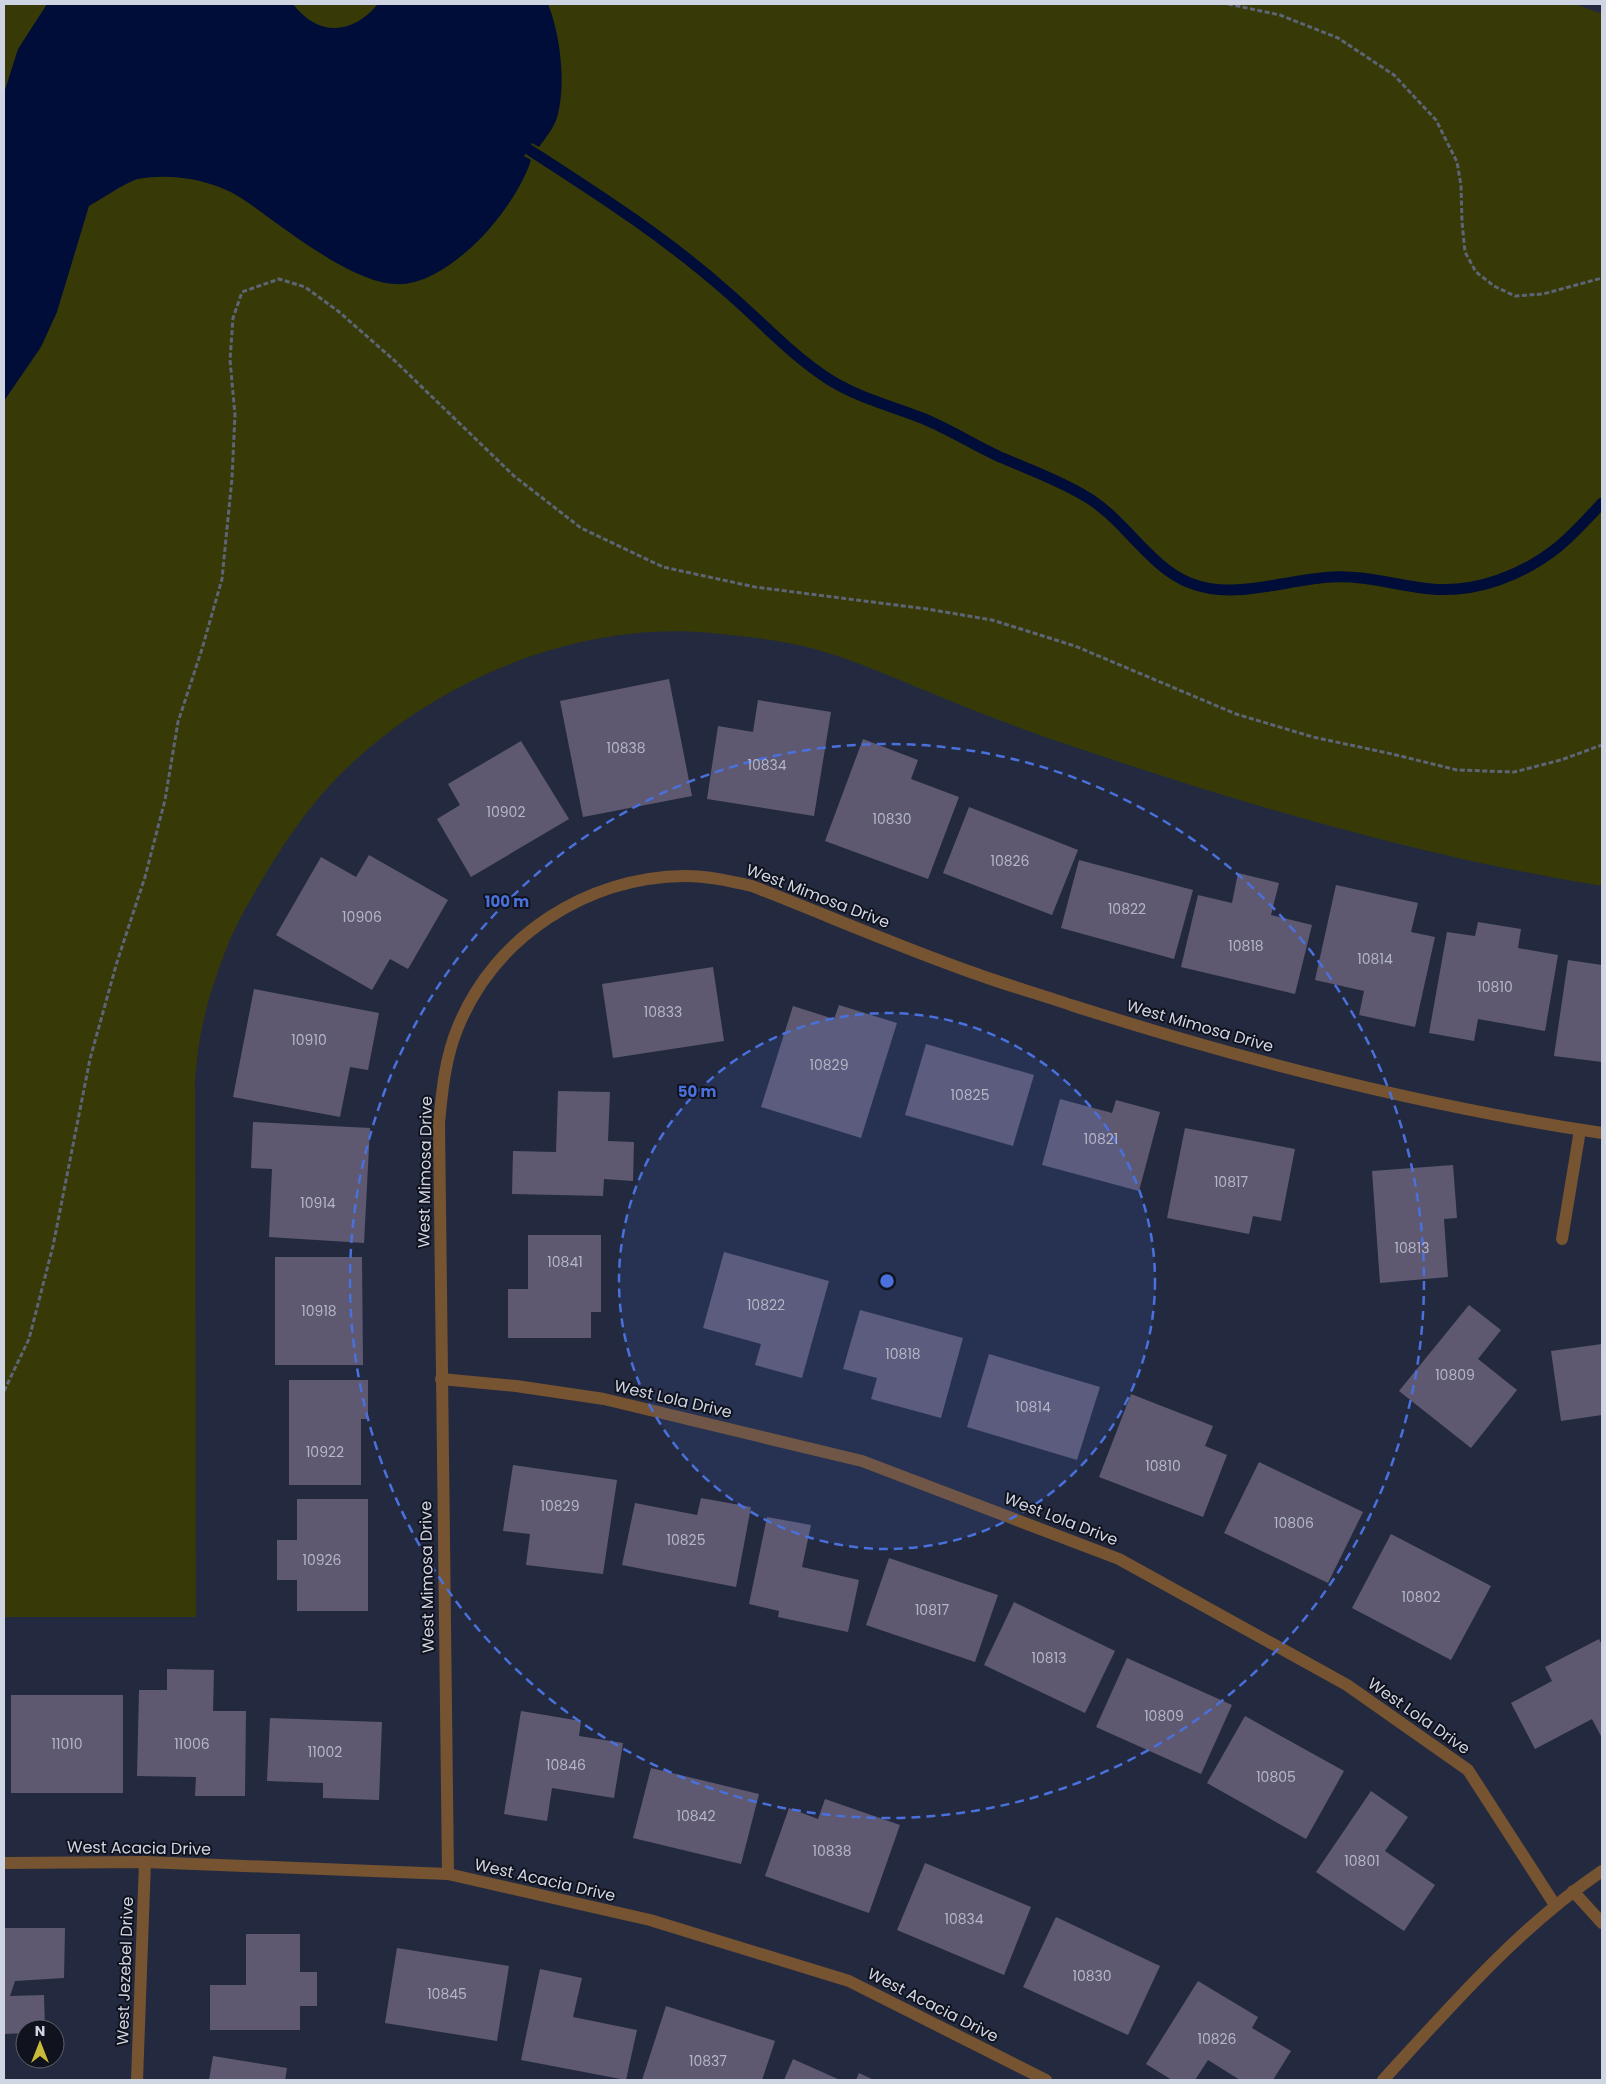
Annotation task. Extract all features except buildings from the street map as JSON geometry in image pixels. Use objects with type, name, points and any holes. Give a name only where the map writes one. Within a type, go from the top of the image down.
[{"type":"street","name":"West Mimosa Drive","points":[[448,1874],[440,1379],[439,1124],[442,1090],[448,1057],[458,1027],[473,996],[493,968],[516,942],[546,919],[577,901],[613,886],[640,880],[686,876],[720,878],[752,886],[968,971],[1170,1035],[1350,1083],[1478,1111],[1602,1134]]},
{"type":"street","points":[[1562,1239],[1580,1130]]},
{"type":"street","name":"West Lola Drive","points":[[440,1379],[516,1386],[604,1399],[862,1461],[1119,1559],[1347,1685],[1468,1770],[1555,1906]]},
{"type":"street","name":"West Acacia Drive","points":[[4,1863],[145,1862],[448,1874],[650,1920],[850,1981],[1046,2080]]},
{"type":"street","name":"West Jezebel Drive","points":[[137,2080],[145,1862]]},
{"type":"street","points":[[1383,2080],[1468,1987],[1555,1906],[1602,1871]]},
{"type":"street","points":[[1573,1891],[1602,1923]]},
{"type":"path","points":[[1228,4],[1280,15],[1338,38],[1394,75],[1436,120],[1457,162],[1461,186],[1465,252],[1476,272],[1494,286],[1515,296],[1543,294],[1588,280],[1602,278]]},
{"type":"path","points":[[4,1391],[29,1339],[52,1246],[90,1059],[117,962],[150,858],[165,800],[178,722],[202,649],[222,578],[232,478],[235,415],[230,360],[233,318],[242,292],[279,279],[305,287],[338,310],[395,361],[514,476],[581,528],[663,567],[755,587],[927,609],[992,620],[1075,646],[1236,714],[1313,737],[1457,770],[1514,772],[1561,760],[1602,745]]},
{"type":"shaded area","points":[[4,4],[1576,4],[1602,14],[1602,886],[1461,859],[1322,824],[1253,804],[1048,738],[980,713],[859,664],[831,654],[792,644],[711,633],[659,632],[607,637],[555,649],[504,666],[456,689],[411,716],[369,748],[331,784],[294,830],[252,897],[231,938],[213,987],[201,1034],[195,1078],[196,1617],[4,1617]]},
{"type":"water","points":[[47,4],[293,4],[313,22],[324,27],[335,28],[357,22],[378,4],[548,4],[559,43],[562,73],[562,87],[557,119],[553,128],[539,147],[532,143],[524,156],[531,160],[513,198],[476,243],[442,270],[424,279],[405,284],[380,282],[347,269],[314,249],[243,199],[214,185],[171,177],[138,179],[128,183],[89,206],[57,312],[41,347],[4,401],[4,93],[18,49]]},
{"type":"waterway","points":[[528,149],[630,216],[679,252],[726,291],[789,349],[830,380],[864,397],[932,422],[1000,457],[1075,490],[1099,505],[1162,566],[1175,576],[1190,583],[1207,588],[1242,590],[1315,579],[1345,577],[1431,589],[1465,588],[1482,585],[1515,574],[1544,557],[1570,537],[1602,503]]}]
